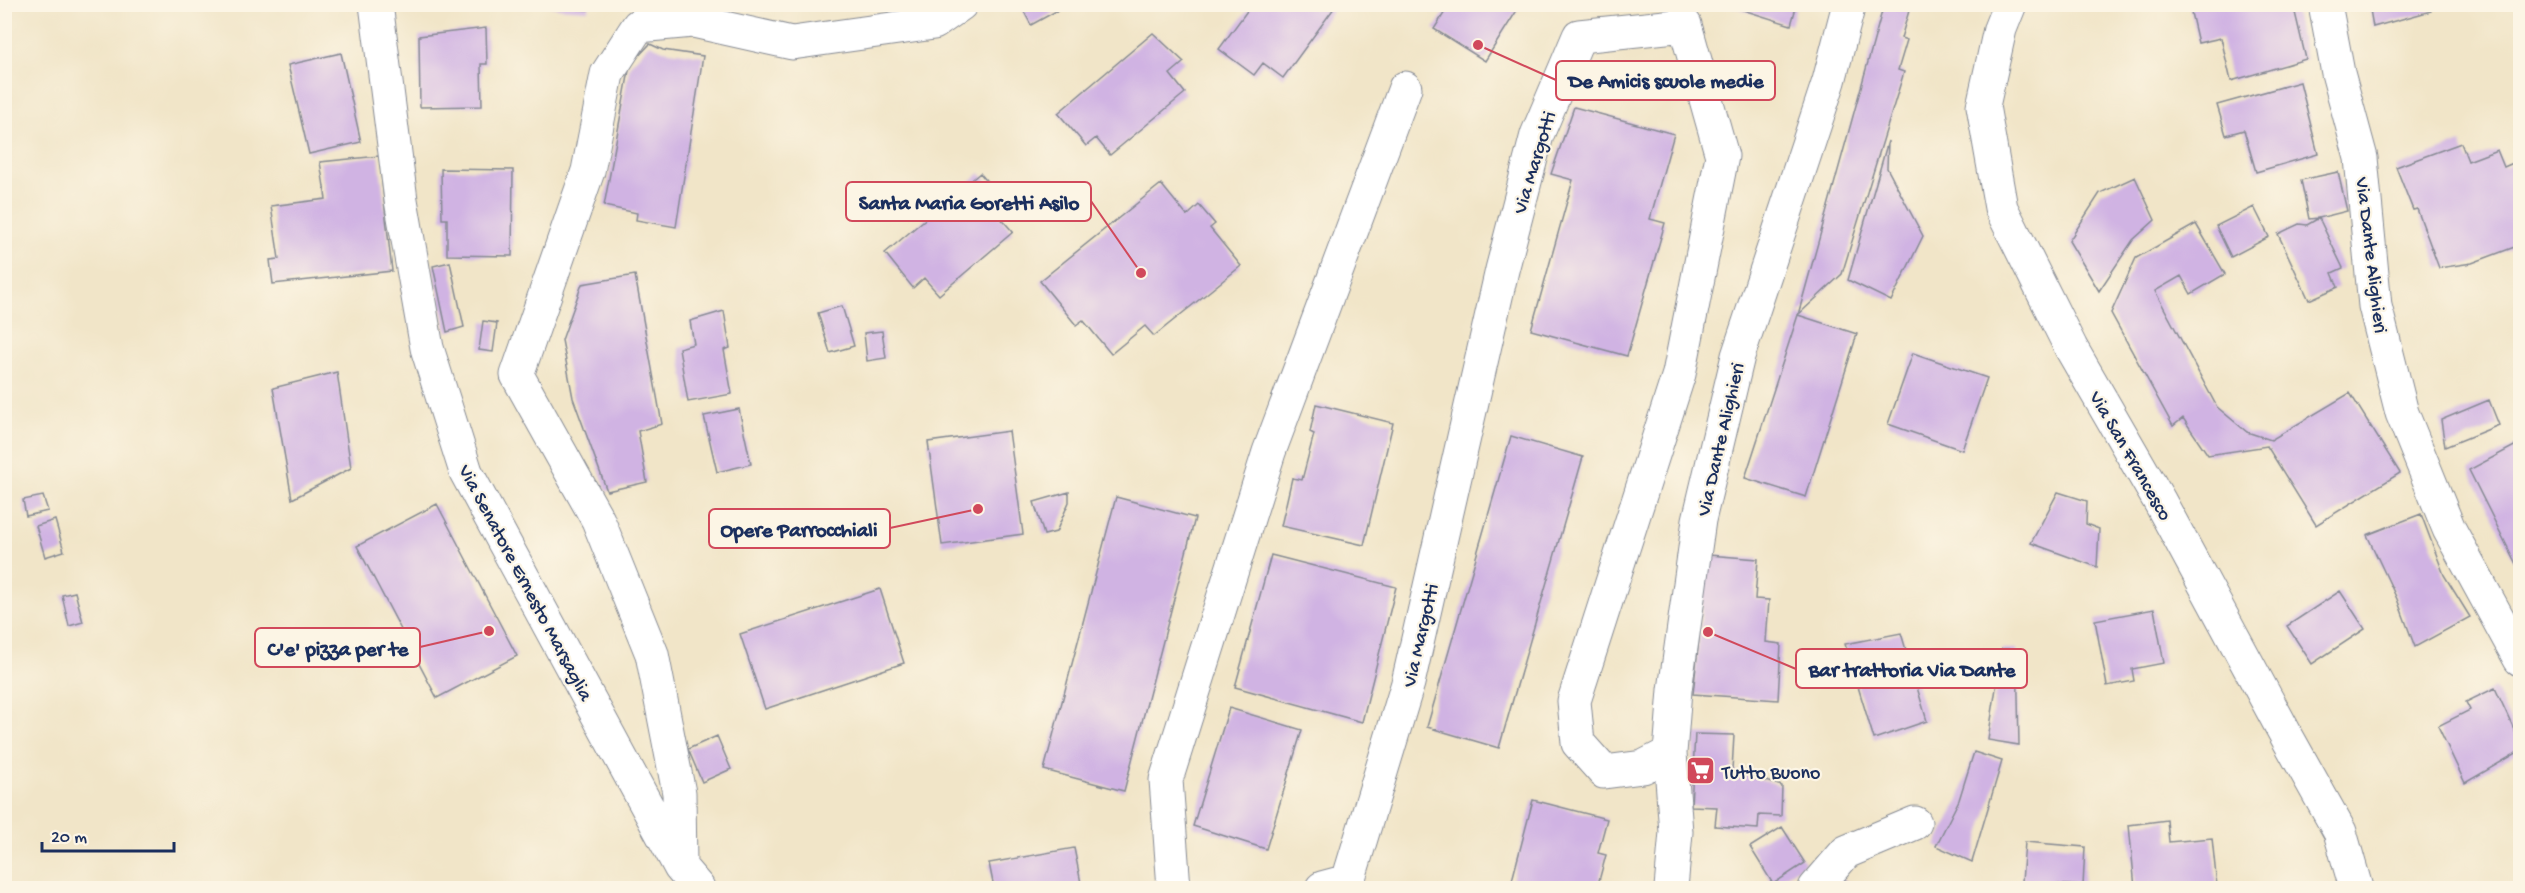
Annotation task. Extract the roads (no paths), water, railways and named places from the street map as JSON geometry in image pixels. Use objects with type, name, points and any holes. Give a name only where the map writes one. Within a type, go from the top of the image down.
[{"type":"street","name":"Via Senatore Ernesto Marsaglia","points":[[376,4],[401,200],[427,348],[466,472],[689,878]]},
{"type":"street","points":[[689,878],[679,793],[652,654],[598,520],[517,375],[588,171],[607,74],[638,26],[693,21],[792,43],[934,23],[961,4]]},
{"type":"street","name":"Via Dante Alighieri","points":[[1671,888],[1676,832],[1670,753],[1676,690],[1699,520],[1738,356],[1829,81],[1849,4]]},
{"type":"street","name":"Via San Francesco","points":[[2010,4],[2000,29],[1983,106],[2001,208],[2071,348],[2160,502],[2286,737],[2340,832],[2356,888]]},
{"type":"street","name":"Via Dante Alighieri","points":[[2325,4],[2338,73],[2361,158],[2375,306],[2402,413],[2450,529],[2520,659]]},
{"type":"street","name":"Via Margotti","points":[[1322,888],[1348,881],[1408,683],[1502,270],[1537,135],[1579,36],[1626,18],[1685,25],[1722,156],[1679,374],[1574,701],[1578,743],[1604,771],[1643,767],[1670,753]]},
{"type":"street","points":[[1174,888],[1166,780],[1269,452],[1406,88]]},
{"type":"street","points":[[1815,888],[1846,852],[1916,823]]},
{"type":"place","name":"De Amicis scuole medie","points":[[1478,45]]},
{"type":"place","name":"Santa Maria Goretti Asilo","points":[[1141,273]]},
{"type":"place","name":"Opere Parrocchiali","points":[[978,509]]},
{"type":"place","name":"C'e' pizza per te","points":[[489,631]]},
{"type":"place","name":"Bar trattoria Via Dante","points":[[1708,632]]},
{"type":"place","name":"Tutto Buono","points":[[1701,771]]}]
